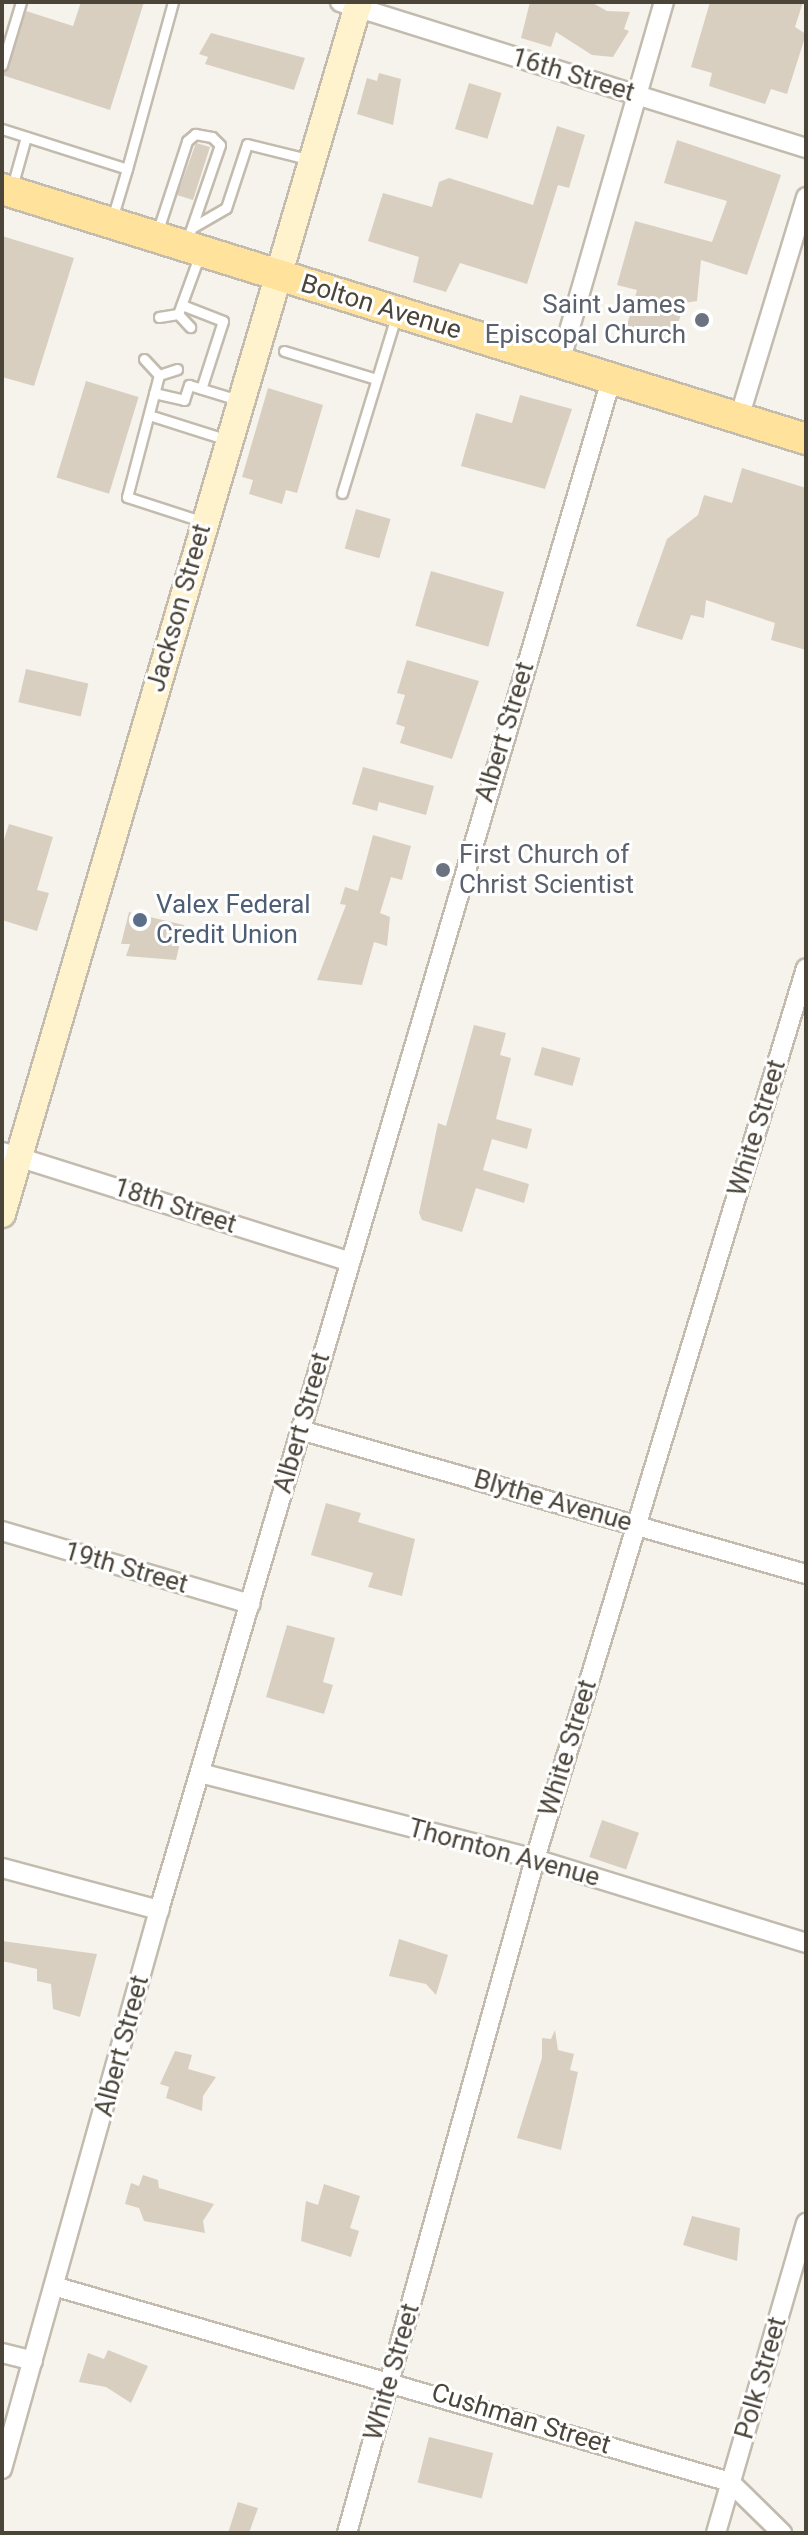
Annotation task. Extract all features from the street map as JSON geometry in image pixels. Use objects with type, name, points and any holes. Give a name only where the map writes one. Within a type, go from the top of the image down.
[{"type":"main road","name":"Jackson Street","points":[[2,1214],[10,1154],[204,522],[311,160],[352,4]]},
{"type":"main road","name":"Bolton Avenue","points":[[6,190],[156,237],[193,241],[277,274],[806,439]]},
{"type":"street","points":[[560,362],[664,2]]},
{"type":"street","name":"16th Street","points":[[352,4],[806,148]]},
{"type":"street","points":[[739,418],[806,197]]},
{"type":"street","name":"Albert Street","points":[[2,2469],[57,2287],[159,1910],[348,1261],[611,380]]},
{"type":"street","name":"White Street","points":[[347,2533],[535,1859],[806,968]]},
{"type":"street","name":"18th Street","points":[[10,1154],[348,1261]]},
{"type":"street","name":"Blythe Avenue","points":[[300,1430],[806,1574]]},
{"type":"street","name":"19th Street","points":[[2,1531],[250,1604]]},
{"type":"street","name":"Thornton Avenue","points":[[200,1773],[535,1859],[806,1943]]},
{"type":"street","points":[[2,1868],[159,1910]]},
{"type":"street","name":"Polk Street","points":[[716,2533],[806,2223]]},
{"type":"street","name":"Cushman Street","points":[[57,2287],[390,2380],[730,2482],[782,2533]]},
{"type":"street","points":[[2,2353],[33,2361]]},
{"type":"lane","points":[[2,65],[21,2]]},
{"type":"lane","points":[[111,223],[173,2]]},
{"type":"lane","points":[[2,129],[127,169]]},
{"type":"lane","points":[[156,237],[187,141],[195,134],[220,145],[193,241],[180,309],[190,327]]},
{"type":"lane","points":[[6,190],[26,137]]},
{"type":"lane","points":[[193,241],[226,208],[247,144],[311,160]]},
{"type":"lane","points":[[159,317],[180,309],[223,321],[201,389]]},
{"type":"lane","points":[[342,493],[397,311]]},
{"type":"lane","points":[[284,351],[376,379]]},
{"type":"lane","points":[[144,359],[159,375]]},
{"type":"lane","points":[[159,375],[177,369]]},
{"type":"lane","points":[[159,375],[127,497],[204,522]]},
{"type":"lane","points":[[154,393],[184,400],[189,385],[240,400]]},
{"type":"lane","points":[[149,415],[228,440]]},
{"type":"building","points":[[81,2],[144,2],[110,110],[2,75],[26,11],[73,26]]},
{"type":"building","points":[[530,2],[591,2],[607,11],[630,12],[624,29],[629,31],[613,57],[592,55],[556,32],[551,47],[521,38]]},
{"type":"building","points":[[710,2],[803,2],[795,27],[806,34],[787,94],[771,89],[765,104],[709,86],[712,73],[691,67]]},
{"type":"building","points":[[211,33],[305,58],[294,90],[205,64],[208,57],[199,54]]},
{"type":"building","points":[[379,73],[401,79],[393,125],[357,114],[367,78],[377,81]]},
{"type":"building","points":[[469,83],[502,93],[487,139],[455,129]]},
{"type":"building","points":[[557,126],[585,135],[569,188],[558,185],[527,284],[460,263],[446,292],[413,282],[419,257],[368,241],[383,193],[432,207],[439,182],[449,178],[533,205]]},
{"type":"building","points":[[677,140],[781,175],[747,275],[701,260],[697,301],[684,303],[672,345],[625,332],[637,290],[617,285],[635,221],[712,242],[727,201],[664,183]]},
{"type":"building","points":[[196,143],[210,147],[193,200],[177,195]]},
{"type":"building","points":[[2,236],[74,258],[34,386],[2,377]]},
{"type":"building","points":[[86,381],[139,397],[109,494],[56,478]]},
{"type":"building","points":[[268,388],[323,405],[297,493],[286,490],[282,504],[249,494],[253,480],[242,477]]},
{"type":"building","points":[[520,395],[572,409],[545,489],[461,466],[476,413],[512,423]]},
{"type":"building","points":[[742,468],[806,488],[806,650],[771,640],[775,623],[706,600],[704,618],[691,615],[682,640],[636,626],[667,539],[698,515],[704,495],[732,503]]},
{"type":"building","points":[[356,509],[391,519],[379,558],[345,548]]},
{"type":"building","points":[[431,571],[504,592],[488,647],[415,626]]},
{"type":"building","points":[[407,660],[479,681],[452,759],[400,743],[405,727],[396,724],[405,695],[397,693]]},
{"type":"building","points":[[26,669],[88,683],[81,717],[18,702]]},
{"type":"building","points":[[363,767],[434,786],[426,815],[379,802],[377,811],[352,804]]},
{"type":"building","points":[[9,824],[53,837],[37,890],[49,893],[37,931],[2,920],[2,846]]},
{"type":"building","points":[[373,835],[411,846],[402,880],[391,877],[380,913],[390,917],[387,946],[374,942],[362,985],[317,980],[346,905],[340,904],[345,887],[358,891]]},
{"type":"building","points":[[129,912],[184,925],[176,960],[126,956],[130,944],[121,944]]},
{"type":"building","points":[[474,1025],[506,1033],[500,1055],[511,1058],[496,1119],[532,1129],[527,1149],[492,1139],[483,1170],[529,1184],[524,1203],[476,1188],[462,1232],[422,1220],[419,1213],[438,1123],[446,1126]]},
{"type":"building","points":[[542,1047],[580,1058],[572,1086],[534,1075]]},
{"type":"building","points":[[326,1503],[361,1513],[358,1522],[415,1539],[402,1596],[368,1587],[373,1573],[311,1555]]},
{"type":"building","points":[[287,1625],[335,1638],[323,1682],[333,1685],[324,1714],[266,1697]]},
{"type":"building","points":[[602,1820],[639,1833],[626,1870],[589,1857]]},
{"type":"building","points":[[399,1939],[448,1955],[436,1995],[426,1984],[389,1976]]},
{"type":"building","points":[[2,1941],[97,1954],[80,2017],[53,2009],[51,1984],[37,1981],[37,1969],[2,1961]]},
{"type":"building","points":[[555,2030],[558,2050],[574,2054],[570,2070],[578,2072],[561,2150],[517,2138],[542,2058],[542,2038],[551,2039]]},
{"type":"building","points":[[175,2051],[192,2055],[188,2069],[216,2077],[203,2096],[202,2111],[166,2098],[169,2087],[160,2084]]},
{"type":"building","points":[[143,2175],[158,2180],[159,2188],[214,2204],[203,2221],[205,2233],[144,2221],[139,2208],[125,2204],[131,2183],[139,2186]]},
{"type":"building","points":[[324,2184],[360,2196],[350,2228],[359,2231],[351,2257],[301,2241],[306,2201],[318,2205]]},
{"type":"building","points":[[692,2216],[740,2228],[737,2261],[683,2245]]},
{"type":"building","points":[[108,2350],[148,2366],[131,2403],[106,2387],[79,2382],[88,2353],[104,2359]]},
{"type":"building","points":[[429,2437],[493,2453],[482,2499],[418,2483]]},
{"type":"building","points":[[238,2502],[258,2508],[249,2533],[228,2533]]},
{"type":"place","name":"Saint James Episcopal Church","points":[[702,320]]},
{"type":"place","name":"First Church of Christ Scientist","points":[[443,870]]},
{"type":"place","name":"Valex Federal Credit Union","points":[[140,920]]}]
